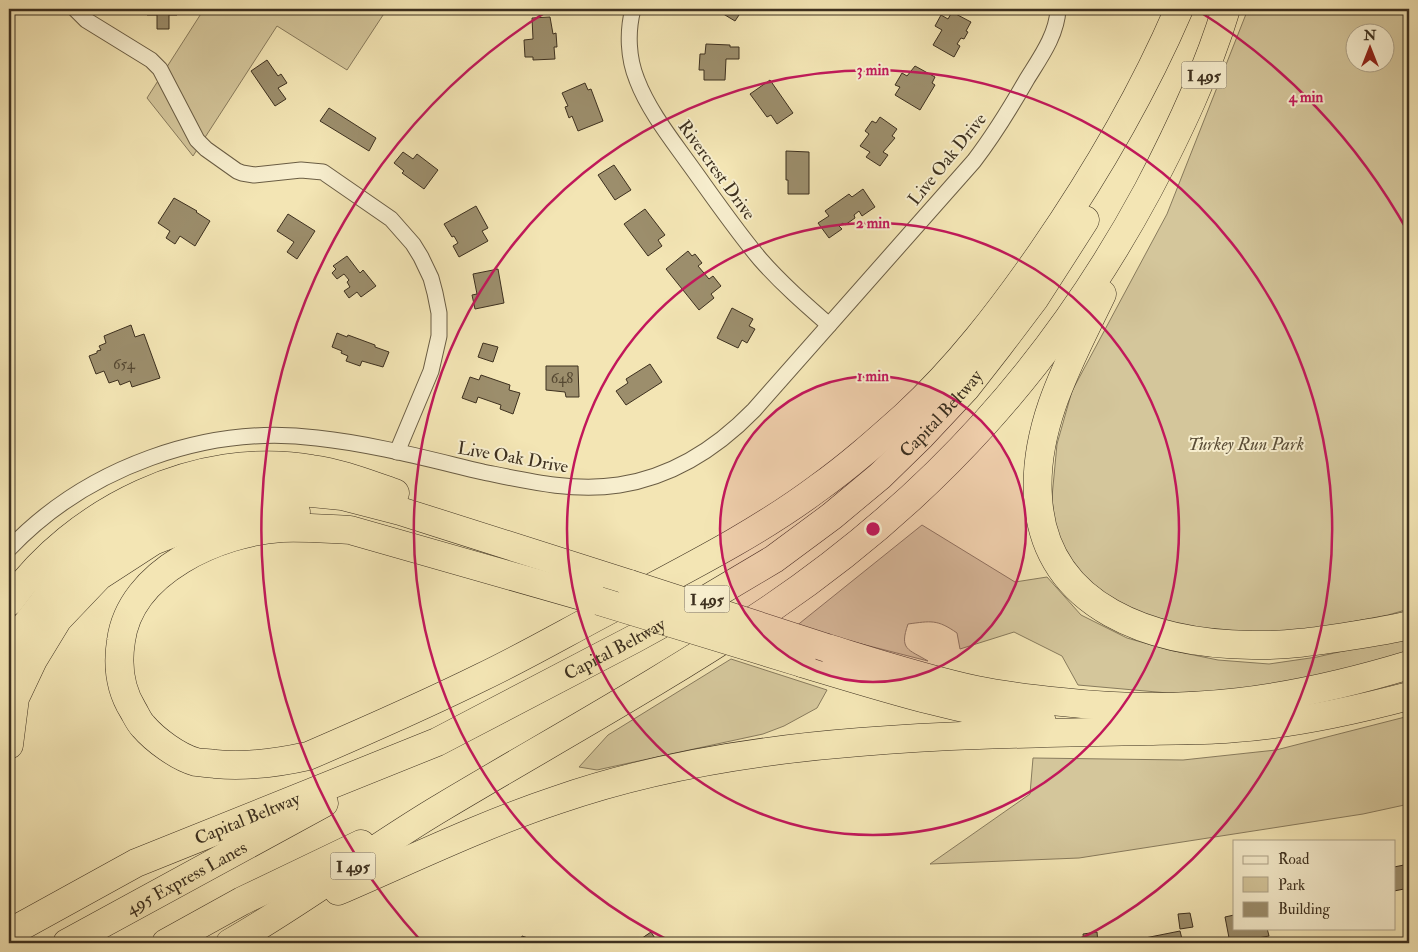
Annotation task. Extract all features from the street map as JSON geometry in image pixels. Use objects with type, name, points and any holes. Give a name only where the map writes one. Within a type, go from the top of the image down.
[{"type":"highway","points":[[1148,731],[1080,726],[976,711],[923,699],[802,663],[599,601],[350,530],[281,528],[211,545],[177,563],[150,583],[137,599],[122,631],[119,653],[120,676],[127,700],[142,726],[166,747],[195,762],[236,766],[277,762],[308,756],[483,677],[680,572],[756,529],[817,489],[907,414],[949,372],[986,329],[1079,198],[1128,114],[1158,57],[1179,9]]},
{"type":"highway","name":"Capital Beltway","points":[[9,932],[136,863],[437,742],[705,600],[774,559],[832,516],[880,476],[922,436],[966,388],[1035,298],[1092,210],[1141,119],[1166,61],[1184,9]]},
{"type":"highway","name":"I 495","points":[[230,943],[265,923],[440,808],[644,689],[756,618],[848,551],[903,506],[992,417],[1062,329],[1127,229],[1175,139],[1202,78],[1226,9]]},
{"type":"highway","points":[[1175,139],[1077,347],[1050,410],[1038,471],[1037,495],[1045,537],[1053,555],[1065,574],[1082,594],[1100,607],[1118,618],[1147,629],[1181,637],[1252,646],[1318,641],[1409,625]]},
{"type":"highway","points":[[9,602],[24,580],[71,538],[112,510],[146,491],[176,480],[213,470],[246,466],[311,468],[349,477],[402,496],[473,527],[630,584]]},
{"type":"highway","points":[[9,658],[26,625],[52,591],[90,554],[130,526],[175,507],[235,492],[291,491],[342,496],[400,512],[827,648],[926,678],[980,691],[1065,703],[1150,708],[1228,704],[1271,699],[1347,682],[1409,665]]},
{"type":"highway","points":[[9,745],[15,698],[33,660],[58,619],[106,571],[153,541],[212,518],[276,512],[310,513],[354,520],[599,601]]},
{"type":"highway","points":[[265,923],[504,819],[558,799],[634,776],[714,760],[794,748],[862,742],[1206,730],[1267,725],[1359,709],[1409,696]]},
{"type":"highway","name":"495 Express Lanes","points":[[67,943],[437,742]]},
{"type":"highway","points":[[166,943],[242,902],[331,858],[440,808]]},
{"type":"street","points":[[75,9],[86,20],[151,60],[160,69],[197,140],[206,149],[237,171],[254,174],[301,170],[323,172],[391,219],[413,244],[422,257],[431,278],[439,313],[438,336],[431,371],[397,452]]},
{"type":"street","name":"Rivercrest Drive","points":[[633,9],[630,26],[630,51],[636,78],[646,100],[739,233],[790,290],[829,325]]},
{"type":"street","name":"Live Oak Drive","points":[[9,548],[40,520],[69,499],[103,479],[150,458],[187,447],[252,437],[295,436],[349,442],[509,477],[560,486],[594,487],[618,485],[663,474],[684,464],[717,443],[754,410],[974,161],[990,140],[1046,47],[1054,28],[1058,9]]},
{"type":"green space","points":[[204,9],[387,9],[347,70],[277,26],[193,156],[147,98]]},
{"type":"green space","name":"Turkey Run Park","points":[[1248,9],[1409,9],[1409,609],[1388,615],[1303,631],[1248,634],[1198,629],[1143,615],[1104,597],[1072,565],[1055,530],[1052,497],[1057,444],[1072,391],[1167,214]]},
{"type":"green space","points":[[922,525],[1015,582],[1047,577],[1081,615],[1127,638],[1169,650],[1218,660],[1269,664],[1317,657],[1409,636],[1409,654],[1311,680],[1234,691],[1168,693],[1078,685],[1062,656],[1014,632],[960,649],[957,633],[944,625],[934,622],[908,624],[905,633],[907,648],[928,661],[795,627]]},
{"type":"green space","points":[[731,659],[827,690],[817,708],[784,726],[763,734],[597,770],[579,767],[608,735]]},
{"type":"green space","points":[[1409,716],[1409,804],[1363,814],[1079,858],[930,864],[1030,794],[1033,758],[1183,760],[1276,750]]},
{"type":"building","points":[[114,9],[135,9],[135,14],[114,14]]},
{"type":"building","points":[[135,9],[177,9],[177,15],[169,15],[169,29],[157,29],[157,15],[147,15],[147,10]]},
{"type":"building","points":[[715,9],[743,9],[735,21]]},
{"type":"building","points":[[952,12],[971,22],[964,39],[961,38],[957,44],[960,46],[954,57],[933,45],[942,30],[935,26],[941,15],[948,19]]},
{"type":"building","points":[[550,17],[553,34],[556,33],[557,47],[554,47],[555,59],[533,60],[533,57],[525,57],[524,40],[533,39],[532,18]]},
{"type":"building","points":[[706,44],[739,47],[739,59],[726,59],[725,80],[704,80],[704,70],[699,70],[700,54],[705,54]]},
{"type":"building","points":[[267,60],[278,76],[281,74],[287,83],[278,88],[286,99],[275,106],[251,71]]},
{"type":"building","points":[[915,66],[935,77],[932,83],[935,85],[920,110],[895,95],[900,87],[895,85],[902,73],[907,76]]},
{"type":"building","points":[[770,80],[793,113],[777,124],[771,115],[767,117],[750,94]]},
{"type":"building","points":[[585,83],[588,90],[591,89],[603,121],[578,131],[572,116],[569,118],[565,107],[568,106],[562,93]]},
{"type":"building","points":[[329,108],[376,138],[369,151],[320,121]]},
{"type":"building","points":[[880,117],[897,129],[892,136],[895,138],[883,152],[888,155],[880,166],[866,157],[870,152],[860,146],[869,134],[865,131],[872,121],[876,123]]},
{"type":"building","points":[[786,151],[809,152],[809,194],[788,194]]},
{"type":"building","points":[[403,152],[413,159],[417,154],[438,170],[424,189],[402,173],[404,171],[394,163]]},
{"type":"building","points":[[614,165],[631,190],[615,200],[598,175]]},
{"type":"building","points":[[863,189],[875,207],[862,216],[859,211],[854,215],[855,218],[845,225],[843,223],[839,226],[842,229],[829,238],[818,223],[829,216],[825,211],[849,194],[852,197]]},
{"type":"building","points":[[174,198],[210,221],[195,246],[180,236],[175,244],[166,238],[170,231],[158,223]]},
{"type":"building","points":[[476,206],[488,228],[482,231],[488,241],[459,257],[453,246],[458,243],[444,224]]},
{"type":"building","points":[[645,209],[665,235],[658,240],[662,246],[648,256],[624,224]]},
{"type":"building","points":[[288,214],[315,231],[297,259],[287,252],[294,242],[277,231]]},
{"type":"building","points":[[688,251],[692,256],[695,254],[702,263],[698,266],[709,279],[713,276],[721,286],[711,294],[714,298],[699,310],[666,269]]},
{"type":"building","points":[[347,256],[360,273],[363,270],[376,286],[361,297],[357,292],[349,298],[344,291],[350,287],[347,282],[349,280],[344,274],[337,279],[332,273],[336,269],[333,266]]},
{"type":"building","points":[[498,269],[504,303],[475,309],[472,295],[477,294],[473,274]]},
{"type":"building","points":[[732,308],[753,319],[749,326],[755,329],[747,343],[742,340],[738,348],[717,338]]},
{"type":"building","points":[[131,325],[135,337],[144,334],[160,378],[132,387],[130,381],[120,385],[118,380],[109,383],[104,371],[96,374],[89,356],[101,350],[99,346],[106,343],[104,336]]},
{"type":"building","points":[[337,333],[347,337],[348,335],[389,352],[383,367],[362,361],[360,366],[346,361],[348,356],[332,347]]},
{"type":"building","points":[[483,343],[498,347],[493,362],[478,357]]},
{"type":"building","points":[[650,364],[662,382],[626,405],[616,391],[628,383],[626,379]]},
{"type":"building","points":[[546,366],[578,366],[579,397],[566,397],[565,392],[546,390]]},
{"type":"building","points":[[481,375],[510,385],[509,390],[520,393],[513,414],[500,409],[501,405],[478,397],[476,403],[462,398],[470,377],[479,380]]},
{"type":"building","points":[[1409,864],[1409,888],[1396,891],[1396,867]]},
{"type":"building","points":[[1190,913],[1193,927],[1180,929],[1178,914]]},
{"type":"building","points":[[1233,915],[1233,930],[1268,930],[1269,936],[1230,943],[1225,917]]},
{"type":"building","points":[[1180,931],[1183,943],[1131,943],[1130,941]]},
{"type":"building","points":[[651,932],[658,943],[635,943]]},
{"type":"building","points":[[1097,932],[1098,943],[1084,943],[1083,934]]},
{"type":"building","points":[[522,936],[537,941],[536,943],[520,943]]}]
